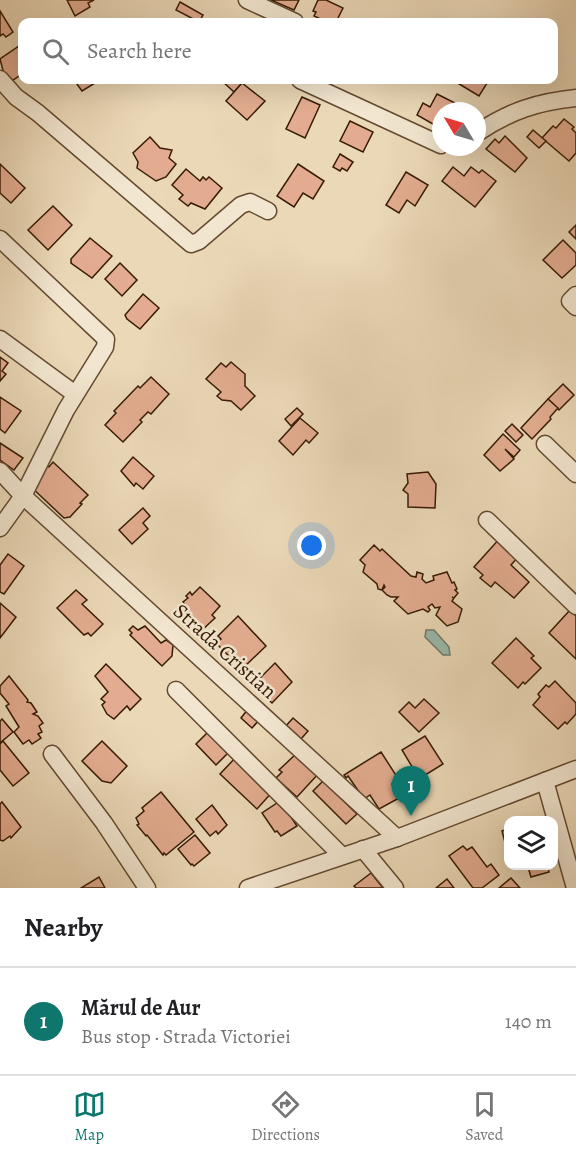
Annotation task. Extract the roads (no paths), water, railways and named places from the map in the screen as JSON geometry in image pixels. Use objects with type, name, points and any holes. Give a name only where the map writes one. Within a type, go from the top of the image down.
[{"type":"street","points":[[247,0],[286,18]]},
{"type":"street","points":[[0,79],[16,97],[38,112],[191,244],[199,241],[242,205],[250,202],[268,211]]},
{"type":"street","points":[[309,84],[432,141]]},
{"type":"street","points":[[486,127],[499,118],[522,108],[576,99]]},
{"type":"street","points":[[0,240],[92,323],[106,339],[105,347],[75,394],[23,496],[0,528]]},
{"type":"street","points":[[576,295],[570,301],[576,307]]},
{"type":"street","points":[[0,339],[75,394]]},
{"type":"street","points":[[545,444],[576,474]]},
{"type":"street","name":"Strada Cristian","points":[[0,471],[23,496],[397,838]]},
{"type":"street","points":[[487,520],[576,606]]},
{"type":"street","points":[[176,690],[342,856]]},
{"type":"street","points":[[52,754],[104,823],[147,888]]},
{"type":"street","points":[[248,888],[397,838],[576,769]]},
{"type":"street","points":[[544,781],[575,888]]},
{"type":"street","points":[[363,849],[395,888]]},
{"type":"place","name":"Mărul de Aur","points":[[411,816]]}]
